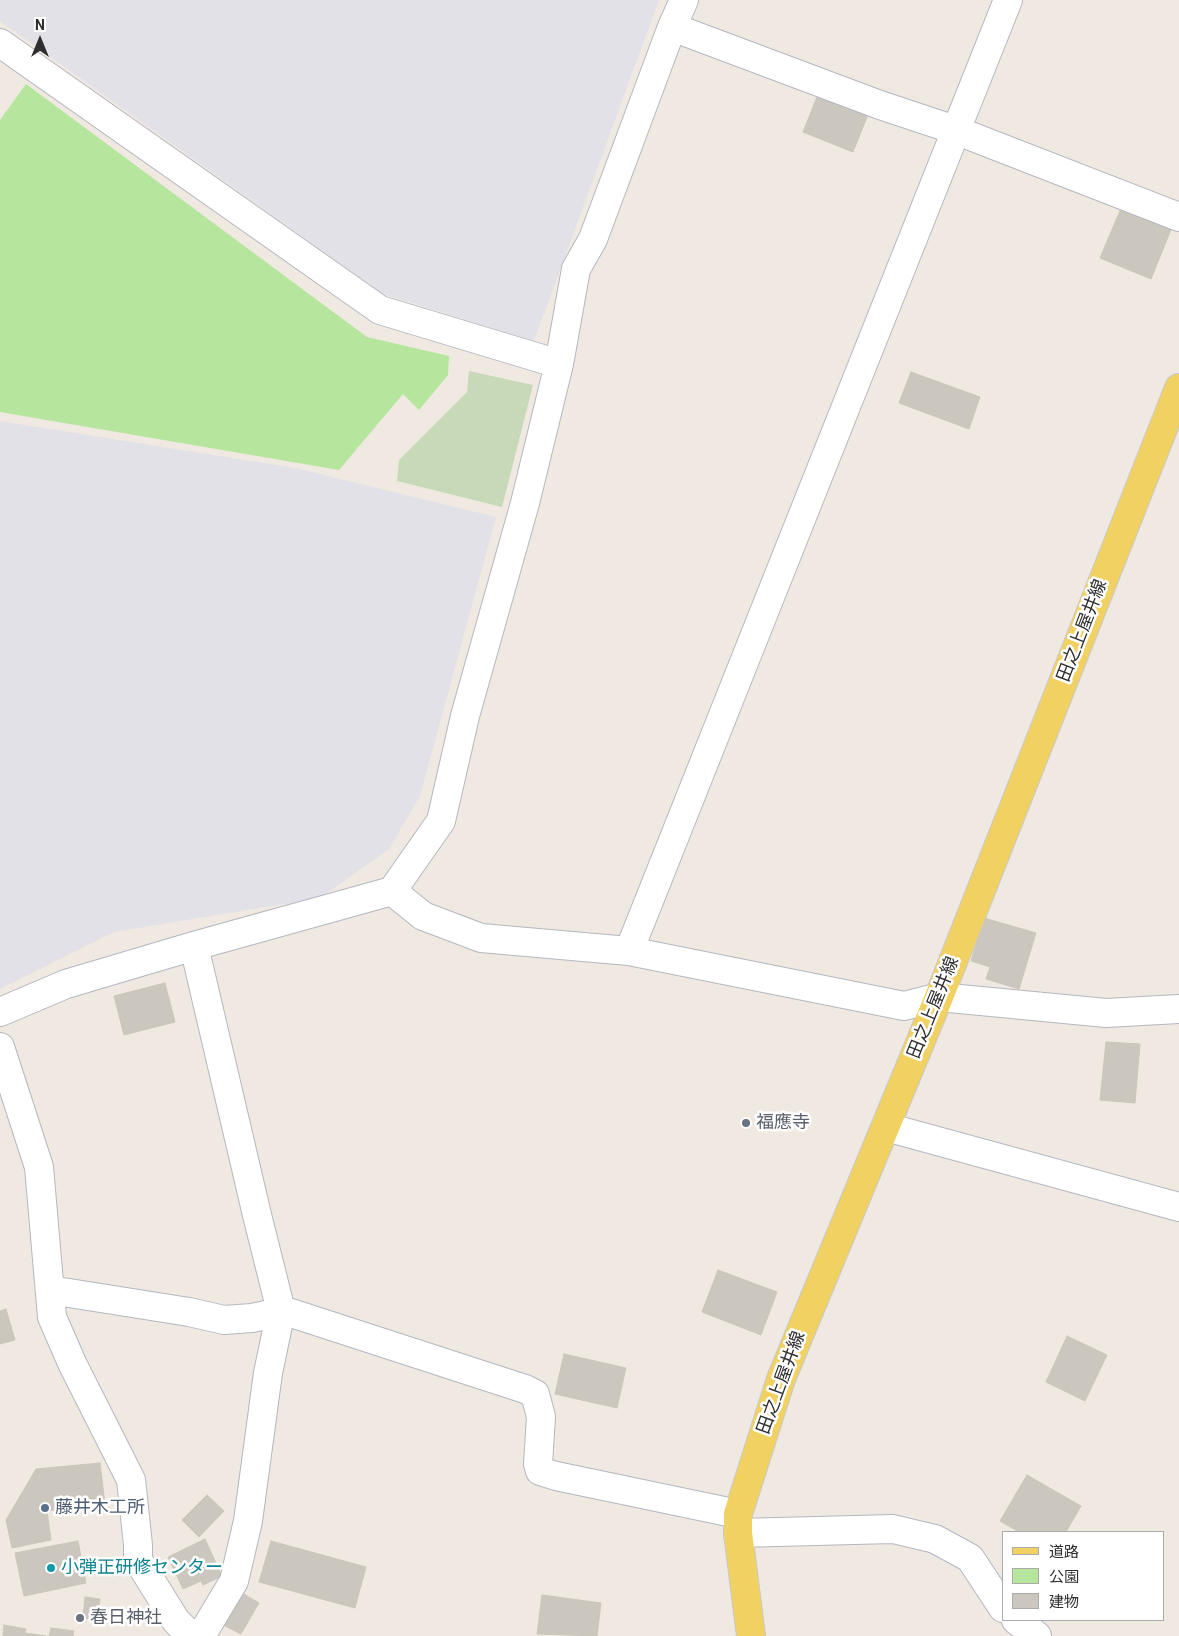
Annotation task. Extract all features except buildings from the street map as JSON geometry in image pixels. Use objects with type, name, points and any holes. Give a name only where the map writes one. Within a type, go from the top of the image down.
[{"type":"main road","name":"田之上屋井線","points":[[751,1636],[738,1523],[781,1379],[939,997],[1179,388]]},
{"type":"street","points":[[0,1012],[66,984],[392,891],[441,821],[465,716],[525,503],[559,364],[576,269],[594,239],[672,27],[684,0]]},
{"type":"street","points":[[629,951],[1008,0]]},
{"type":"street","points":[[672,27],[880,105],[955,130],[1179,217]]},
{"type":"street","points":[[0,43],[380,310],[559,364]]},
{"type":"street","points":[[392,891],[423,916],[481,938],[629,951],[904,1006],[939,997],[1106,1013],[1179,1009]]},
{"type":"street","points":[[194,946],[281,1311],[268,1373],[260,1447],[248,1522],[234,1581],[201,1636]]},
{"type":"street","points":[[0,1048],[39,1166],[52,1317],[72,1363],[132,1480],[138,1560],[176,1621],[191,1636]]},
{"type":"street","points":[[886,1127],[1179,1207]]},
{"type":"street","points":[[50,1290],[189,1312],[224,1320],[252,1318],[285,1311],[525,1389],[535,1394],[541,1417],[538,1464],[540,1471],[738,1523],[893,1529],[935,1539],[970,1558],[1002,1606]]},
{"type":"street","points":[[1017,1621],[1037,1636]]},
{"type":"shaded area","points":[[0,0],[659,0],[534,341],[383,294],[0,21]]},
{"type":"shaded area","points":[[0,421],[295,468],[496,517],[420,796],[389,849],[320,898],[114,932],[0,989]]},
{"type":"green space","points":[[26,84],[367,337],[449,356],[448,375],[419,410],[403,394],[339,470],[0,412],[0,120]]},
{"type":"green space","points":[[469,371],[533,385],[502,507],[397,481],[399,460],[467,392]]},
{"type":"place","name":"福應寺","points":[[746,1123]]},
{"type":"place","name":"藤井木工所","points":[[45,1508]]},
{"type":"place","name":"小弾正研修センター","points":[[51,1568]]},
{"type":"place","name":"春日神社","points":[[80,1618]]}]
